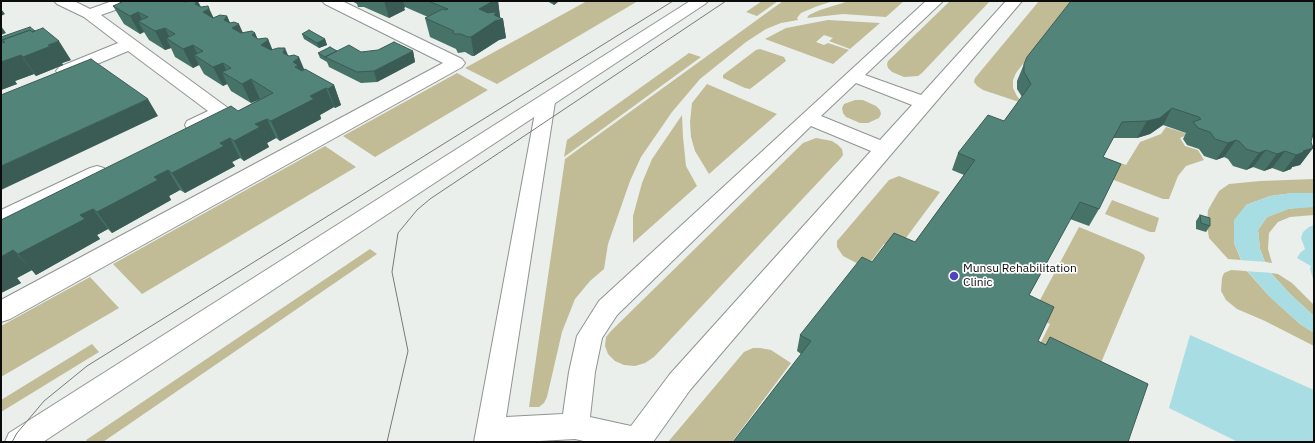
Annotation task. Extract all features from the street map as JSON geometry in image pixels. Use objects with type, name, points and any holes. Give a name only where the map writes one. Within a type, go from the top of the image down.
[{"type":"street","points":[[62,1],[89,14],[221,112],[179,132]]},
{"type":"street","points":[[89,14],[127,1]]},
{"type":"street","points":[[1,312],[456,63],[330,1]]},
{"type":"street","points":[[19,442],[700,1]]},
{"type":"street","points":[[575,426],[582,372],[590,336],[608,308],[808,118],[935,1]]},
{"type":"street","points":[[546,102],[489,437],[575,426],[636,441],[680,382],[1014,1]]},
{"type":"street","points":[[51,77],[131,44]]},
{"type":"street","points":[[853,76],[924,103]]},
{"type":"street","points":[[808,118],[884,149]]},
{"type":"street","points":[[1,220],[115,164]]},
{"type":"shaded area","points":[[587,1],[638,1],[497,84],[465,68]]},
{"type":"shaded area","points":[[762,1],[778,1],[757,16],[746,12]]},
{"type":"shaded area","points":[[783,1],[833,1],[801,13],[797,18],[798,20],[781,23],[766,29],[746,42],[700,79],[672,112],[641,157],[630,181],[608,244],[604,269],[590,281],[575,299],[562,332],[547,397],[544,403],[539,407],[529,407],[565,159]]},
{"type":"shaded area","points":[[849,1],[904,1],[886,17],[843,14],[807,18],[809,15],[820,10]]},
{"type":"shaded area","points":[[950,1],[990,1],[918,76],[904,77],[892,72],[888,68],[888,61]]},
{"type":"shaded area","points":[[1039,1],[1071,1],[1016,73],[1013,80],[1013,88],[1021,101],[1019,102],[983,90],[977,86],[974,82],[975,78]]},
{"type":"shaded area","points":[[828,20],[880,23],[850,49],[829,41],[833,38],[824,35],[816,42],[824,45],[828,43],[849,50],[833,64],[765,39],[786,28]]},
{"type":"shaded area","points":[[760,49],[784,57],[786,61],[750,89],[723,78],[723,75],[756,50]]},
{"type":"shaded area","points":[[689,53],[701,57],[564,157],[567,140]]},
{"type":"shaded area","points":[[457,73],[488,90],[375,157],[343,136]]},
{"type":"shaded area","points":[[707,84],[777,114],[709,174],[695,151],[691,137],[690,122],[692,103]]},
{"type":"shaded area","points":[[855,100],[863,100],[876,106],[880,110],[881,114],[879,118],[868,123],[860,123],[846,117],[842,108],[844,104]]},
{"type":"shaded area","points":[[682,115],[686,166],[697,186],[633,243],[633,216],[642,183],[652,159]]},
{"type":"shaded area","points":[[1166,127],[1185,133],[1187,135],[1180,138],[1185,146],[1198,150],[1204,160],[1186,166],[1178,176],[1169,199],[1163,199],[1101,175],[1109,159],[1126,165],[1140,142],[1161,134]]},
{"type":"shaded area","points":[[816,138],[832,141],[842,149],[843,155],[654,357],[645,363],[635,366],[624,365],[615,361],[608,354],[605,346],[606,337],[612,330],[803,143]]},
{"type":"shaded area","points":[[325,146],[356,167],[142,294],[113,264]]},
{"type":"shaded area","points":[[899,176],[940,192],[897,250],[884,244],[866,268],[843,256],[837,247],[837,241],[889,180]]},
{"type":"shaded area","points":[[1314,179],[1314,193],[1293,193],[1270,196],[1246,205],[1234,243],[1241,260],[1228,259],[1209,238],[1207,225],[1208,210],[1219,191],[1229,184]]},
{"type":"shaded area","points":[[1112,200],[1159,218],[1155,232],[1150,232],[1105,214]]},
{"type":"shaded area","points":[[1308,206],[1314,207],[1314,215],[1290,217],[1278,222],[1269,233],[1268,249],[1272,263],[1265,262],[1260,249],[1258,230],[1267,217],[1288,209]]},
{"type":"shaded area","points":[[1079,227],[1140,252],[1145,258],[1095,377],[1038,348],[1050,324],[1032,315]]},
{"type":"shaded area","points":[[370,249],[377,254],[103,442],[88,442],[86,440]]},
{"type":"shaded area","points":[[1231,270],[1247,271],[1269,296],[1300,324],[1314,333],[1314,346],[1265,321],[1237,309],[1226,300],[1221,291],[1222,278],[1224,273]]},
{"type":"shaded area","points":[[1271,273],[1278,274],[1292,283],[1314,305],[1314,316],[1290,294]]},
{"type":"shaded area","points":[[90,277],[119,308],[1,377],[1,326]]},
{"type":"shaded area","points":[[92,344],[99,352],[1,412],[1,400]]},
{"type":"shaded area","points":[[753,348],[771,350],[791,363],[732,442],[668,442],[744,352]]},
{"type":"water","points":[[1293,193],[1314,193],[1314,207],[1288,209],[1267,217],[1258,230],[1260,249],[1268,270],[1290,294],[1314,316],[1314,333],[1300,324],[1269,296],[1245,268],[1234,243],[1234,220],[1246,205],[1270,196]]},
{"type":"water","points":[[1314,225],[1314,282],[1310,269],[1311,266],[1297,258],[1305,249],[1301,238],[1303,232]]},
{"type":"water","points":[[1190,335],[1314,390],[1314,442],[1238,442],[1169,408]]},
{"type":"pier","points":[[1239,260],[1267,262],[1274,273],[1244,271]]},
{"type":"building","points":[[120,1],[197,1],[195,4],[201,7],[208,6],[209,9],[203,12],[213,18],[220,15],[227,16],[224,20],[230,23],[234,22],[239,24],[232,28],[241,33],[252,31],[255,33],[252,35],[258,39],[268,39],[261,45],[271,50],[285,48],[283,53],[289,56],[294,55],[299,57],[293,62],[298,65],[295,67],[302,71],[305,69],[334,85],[310,96],[314,99],[271,121],[267,119],[255,124],[260,127],[234,141],[230,138],[220,143],[224,146],[172,173],[168,170],[154,177],[158,180],[97,212],[93,209],[80,215],[85,219],[18,254],[13,250],[1,257],[1,220],[231,106],[238,111],[273,93],[251,79],[242,84],[222,72],[231,68],[223,63],[213,67],[194,55],[203,51],[193,45],[183,49],[166,38],[175,34],[165,28],[155,31],[138,21],[148,17],[138,12],[130,16],[113,6],[122,2]]},
{"type":"building","points":[[428,1],[493,1],[479,9],[488,13],[494,12],[496,13],[494,15],[503,19],[495,21],[471,37],[461,34],[454,34],[454,31],[425,18],[443,9],[448,9]]},
{"type":"building","points":[[1071,1],[1314,1],[1314,130],[1311,142],[1313,148],[1296,155],[1285,151],[1277,154],[1266,150],[1259,153],[1246,149],[1236,140],[1228,143],[1215,139],[1210,132],[1198,128],[1193,122],[1201,119],[1199,117],[1172,108],[1160,118],[1147,121],[1122,122],[1103,157],[1121,164],[1099,209],[1080,202],[1029,295],[1054,307],[1038,341],[1046,345],[1050,337],[1148,384],[1128,442],[733,442],[811,341],[800,335],[862,257],[872,262],[894,233],[915,242],[975,160],[958,153],[988,115],[1004,121],[1031,84],[1024,72],[1024,64],[1027,57]]},
{"type":"building","points":[[30,27],[35,31],[32,32],[30,30],[2,40],[4,42],[1,43],[1,37]]},
{"type":"building","points":[[43,28],[59,41],[48,45],[51,46],[23,57],[21,55],[1,62],[1,43],[5,42],[2,40],[30,30],[32,32]]},
{"type":"building","points":[[309,30],[325,39],[317,43],[302,34]]},
{"type":"building","points":[[394,42],[413,51],[374,71],[357,72],[325,57],[349,45],[361,52],[378,50]]},
{"type":"building","points":[[330,47],[337,51],[325,57],[318,53]]},
{"type":"building","points":[[91,59],[148,99],[1,166],[1,95]]},
{"type":"building","points":[[1200,215],[1210,218],[1210,226],[1201,223]]},
{"type":"tram line","points":[[12,442],[17,433],[44,401],[87,366],[673,1]]},
{"type":"tram line","points":[[387,442],[408,351],[392,272],[398,233],[417,210],[430,199],[726,1]]},
{"type":"place","name":"Munsu Rehabilitation Clinic","points":[[954,276]]}]
